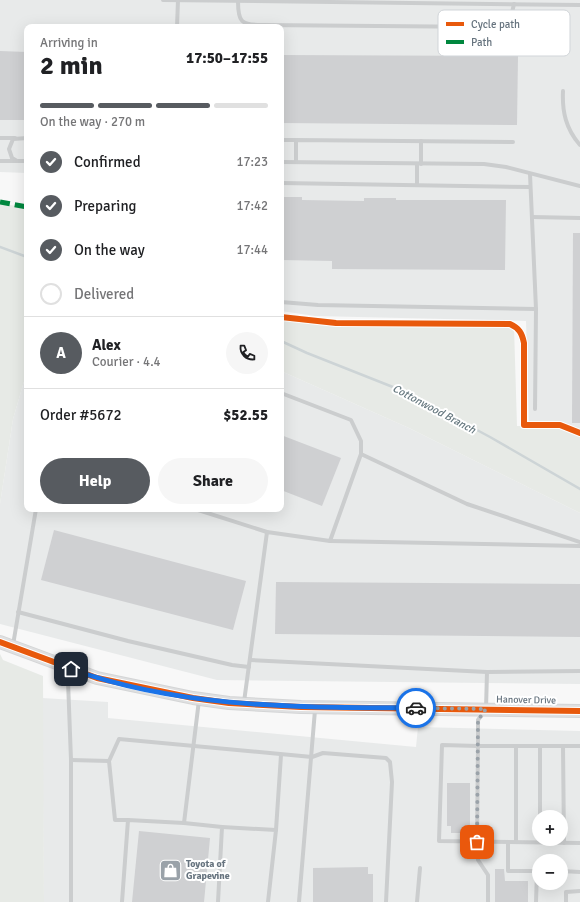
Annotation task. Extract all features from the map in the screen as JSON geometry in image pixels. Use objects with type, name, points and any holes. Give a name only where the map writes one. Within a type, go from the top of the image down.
[{"type":"street","name":"Hanover Drive","points":[[0,642],[97,678],[133,687],[199,699],[244,704],[316,707],[580,710]]},
{"type":"lane","points":[[163,0],[412,1],[514,4],[575,2],[580,4]]},
{"type":"lane","points":[[177,24],[178,0]]},
{"type":"lane","points":[[238,1],[239,18],[243,22],[256,24]]},
{"type":"lane","points":[[513,10],[514,4]]},
{"type":"lane","points":[[284,25],[438,27]]},
{"type":"lane","points":[[563,91],[562,105],[565,122],[573,138],[580,145]]},
{"type":"lane","points":[[0,138],[24,138]]},
{"type":"lane","points":[[17,161],[12,158],[9,149],[13,139],[18,138]]},
{"type":"lane","points":[[284,140],[513,142]]},
{"type":"lane","points":[[296,140],[296,162]]},
{"type":"lane","points":[[417,184],[422,142]]},
{"type":"lane","points":[[0,161],[24,161]]},
{"type":"lane","points":[[284,162],[484,164],[506,167],[580,186]]},
{"type":"lane","points":[[530,174],[536,309],[535,409]]},
{"type":"lane","points":[[284,183],[530,186]]},
{"type":"lane","points":[[532,217],[580,218]]},
{"type":"lane","points":[[284,302],[318,305],[536,309]]},
{"type":"lane","points":[[284,394],[352,420],[361,441],[361,454],[330,541]]},
{"type":"lane","points":[[361,454],[467,504],[580,542]]},
{"type":"lane","points":[[12,647],[35,512]]},
{"type":"lane","points":[[204,512],[267,532],[330,541],[580,546]]},
{"type":"lane","points":[[244,704],[267,532]]},
{"type":"lane","points":[[18,612],[128,641],[232,665],[249,667]]},
{"type":"lane","points":[[250,660],[488,672],[580,671]]},
{"type":"lane","points":[[71,669],[68,681],[71,760],[71,902]]},
{"type":"lane","points":[[488,672],[486,709],[478,720],[477,842],[478,860],[488,875],[488,902]]},
{"type":"lane","points":[[184,823],[199,699]]},
{"type":"lane","points":[[299,902],[316,707]]},
{"type":"lane","points":[[276,830],[184,823],[116,820],[109,761],[119,739],[281,755],[312,757],[323,753],[386,758],[390,762],[392,782],[386,902]]},
{"type":"lane","points":[[532,841],[439,841],[442,745],[580,746]]},
{"type":"lane","points":[[516,746],[516,842]]},
{"type":"lane","points":[[540,746],[540,810]]},
{"type":"lane","points":[[563,746],[564,810]]},
{"type":"lane","points":[[268,902],[276,830],[281,755]]},
{"type":"lane","points":[[71,760],[109,761]]},
{"type":"lane","points":[[122,902],[128,820]]},
{"type":"lane","points":[[218,902],[222,827]]},
{"type":"lane","points":[[508,842],[508,871],[532,871]]},
{"type":"lane","points":[[568,843],[580,843]]},
{"type":"lane","points":[[417,902],[420,868]]},
{"type":"lane","points":[[568,871],[580,872]]},
{"type":"lane","points":[[536,902],[537,890]]},
{"type":"lane","points":[[566,902],[566,892],[580,891]]},
{"type":"shaded area","points":[[0,0],[580,0],[580,426],[529,425],[526,321],[315,316],[284,311],[284,24],[24,24],[24,173],[0,172]]},
{"type":"shaded area","points":[[0,204],[24,207],[24,381],[13,419],[0,504]]},
{"type":"shaded area","points":[[284,318],[326,325],[514,327],[517,426],[580,426],[580,513],[409,428],[284,372]]},
{"type":"shaded area","points":[[284,372],[409,428],[580,513],[580,684],[217,680],[0,624],[0,504],[13,419],[24,381],[24,512],[284,512]]},
{"type":"shaded area","points":[[0,654],[3,660],[43,676],[44,902],[0,902]]},
{"type":"shaded area","points":[[42,698],[108,702],[108,718],[416,747],[418,727],[580,731],[580,902],[44,902]]},
{"type":"building","points":[[0,51],[24,52],[24,120],[0,120]]},
{"type":"building","points":[[284,55],[518,56],[517,125],[284,123]]},
{"type":"building","points":[[284,197],[302,197],[302,200],[364,201],[364,198],[396,198],[396,200],[506,200],[505,270],[332,269],[332,261],[284,260]]},
{"type":"building","points":[[573,233],[580,233],[580,423],[572,423]]},
{"type":"building","points":[[284,436],[341,458],[322,506],[284,491]]},
{"type":"building","points":[[54,530],[246,581],[233,630],[41,580]]},
{"type":"building","points":[[276,582],[580,584],[580,637],[275,634]]},
{"type":"building","points":[[447,783],[470,783],[470,825],[467,825],[467,833],[451,833],[451,826],[447,826]]},
{"type":"building","name":"Toyota of Grapevine","points":[[139,831],[210,838],[204,902],[132,902]]},
{"type":"building","points":[[368,867],[368,874],[373,874],[373,902],[313,902],[313,868]]},
{"type":"building","points":[[495,869],[504,869],[505,881],[528,881],[528,902],[495,902]]},
{"type":"waterway","name":"Cottonwood Branch","points":[[0,247],[24,256]]},
{"type":"waterway","name":"Cottonwood Branch","points":[[284,342],[408,393],[490,437],[580,489]]},
{"type":"marked path","points":[[0,202],[24,206]]},
{"type":"cycle path","points":[[284,317],[336,323],[510,324],[520,331],[524,343],[524,425],[560,425],[580,433]]},
{"type":"cycle path","points":[[0,642],[97,678],[193,698],[229,703],[301,707],[580,711]]},
{"type":"way so far","points":[[416,708],[486,709],[478,720],[477,842]]},
{"type":"place","name":"Toyota of Grapevine","points":[[171,870]]},
{"type":"route","points":[[71,669],[97,678],[133,687],[229,703],[262,706],[416,708]]}]
